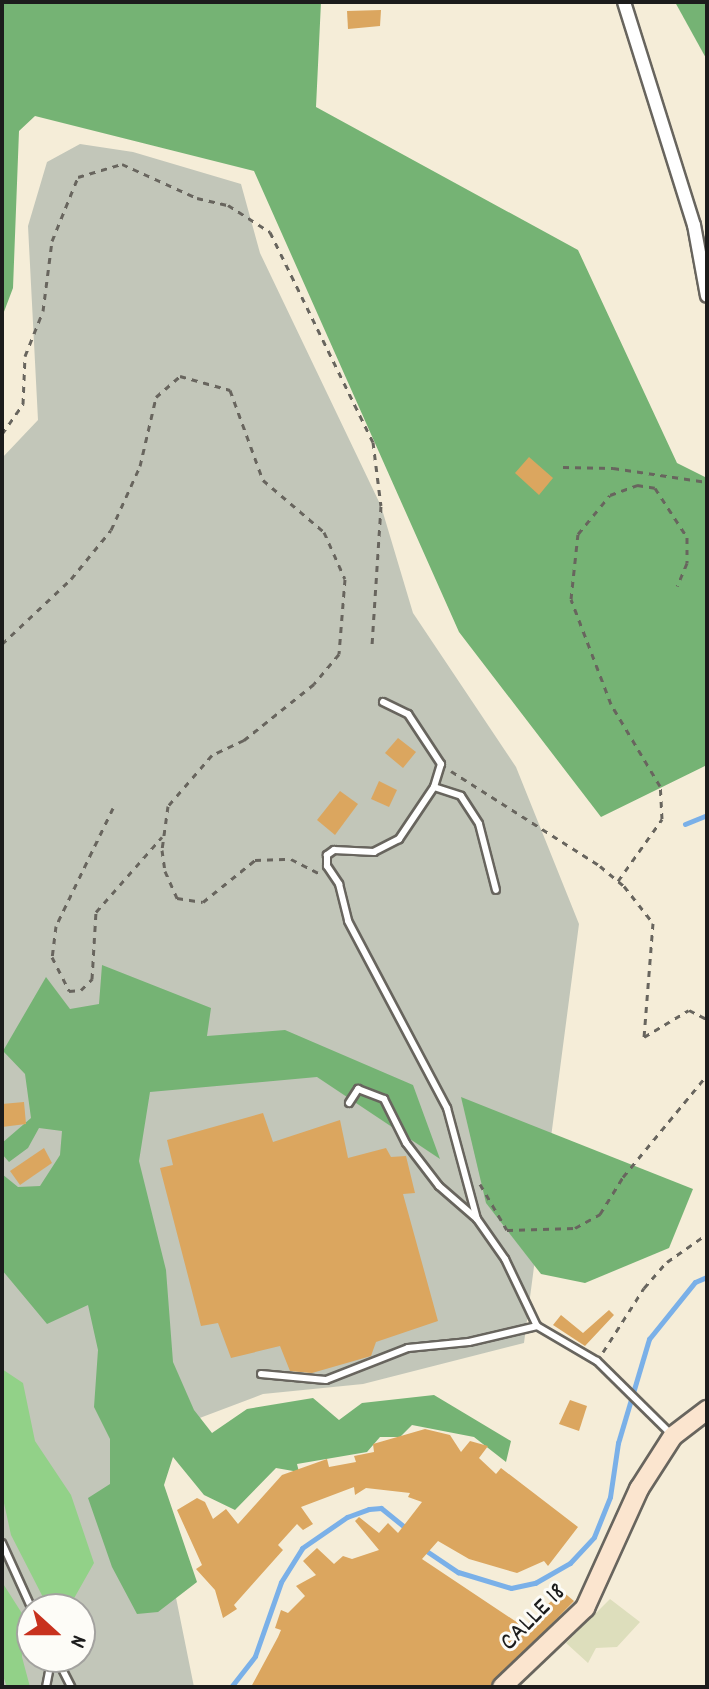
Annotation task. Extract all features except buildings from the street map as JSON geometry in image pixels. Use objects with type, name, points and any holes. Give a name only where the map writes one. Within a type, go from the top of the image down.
[{"type":"street","points":[[624,2],[694,225],[707,293]]},
{"type":"street","name":"CALLE 18","points":[[502,1687],[585,1608],[639,1489],[673,1436],[707,1410]]},
{"type":"lane","points":[[383,702],[408,714],[441,764],[434,787],[399,839],[374,852],[334,850],[327,855],[327,866],[339,884],[348,921],[447,1108],[477,1219]]},
{"type":"lane","points":[[434,787],[461,796],[479,824],[496,890]]},
{"type":"lane","points":[[349,1103],[358,1089],[384,1099],[406,1143],[439,1186],[477,1219],[505,1259],[537,1326],[597,1361],[639,1397],[673,1436]]},
{"type":"lane","points":[[261,1374],[326,1380],[408,1348],[469,1342],[537,1326]]},
{"type":"lane","points":[[2,1543],[25,1593]]},
{"type":"path","points":[[2,434],[23,404],[25,356],[43,311],[52,241],[78,177],[122,164],[197,198],[228,205],[270,232],[373,442],[381,506],[372,646]]},
{"type":"path","points":[[2,644],[71,579],[111,530],[140,466],[156,397],[180,376],[230,390],[263,480],[324,532],[345,579],[339,654],[314,684],[244,740],[212,755],[168,806],[164,835],[165,871],[177,898],[203,902],[255,860],[291,859],[339,884]]},
{"type":"path","points":[[563,467],[613,468],[707,482]]},
{"type":"path","points":[[618,881],[662,819],[660,786],[611,704],[571,599],[578,534],[610,495],[637,485],[655,488],[687,537],[687,563],[677,586]]},
{"type":"path","points":[[441,764],[516,808],[618,881],[653,923],[644,1037],[689,1010],[707,1019]]},
{"type":"path","points":[[113,808],[56,926],[52,957],[69,991],[81,990],[92,979],[96,912],[164,835]]},
{"type":"path","points":[[479,1182],[507,1230],[575,1228],[600,1214],[623,1177],[707,1075]]},
{"type":"path","points":[[597,1361],[644,1288],[667,1262],[707,1234]]},
{"type":"shaded area","points":[[80,144],[133,152],[241,184],[260,253],[381,506],[413,613],[516,767],[579,924],[524,1343],[363,1384],[263,1394],[144,1439],[194,1687],[2,1687],[2,458],[38,420],[28,226],[47,162]]},
{"type":"shaded area","points":[[610,1599],[640,1622],[617,1647],[596,1648],[588,1663],[566,1643]]},
{"type":"green space","points":[[2,2],[321,2],[316,107],[578,250],[677,463],[707,478],[707,765],[601,817],[459,632],[254,171],[35,116],[19,131],[13,288],[2,317]]},
{"type":"green space","points":[[675,2],[707,2],[707,60]]},
{"type":"green space","points":[[102,965],[211,1008],[207,1036],[285,1030],[413,1085],[440,1159],[317,1077],[150,1092],[139,1161],[166,1270],[173,1362],[194,1410],[212,1433],[247,1409],[313,1398],[339,1420],[362,1403],[434,1395],[511,1441],[506,1462],[474,1437],[412,1425],[400,1437],[380,1437],[367,1452],[297,1464],[299,1472],[276,1468],[235,1510],[204,1495],[173,1457],[164,1485],[197,1582],[158,1612],[137,1614],[112,1567],[88,1498],[110,1484],[110,1439],[94,1407],[98,1350],[88,1305],[47,1324],[2,1270],[2,1174],[18,1187],[40,1186],[60,1155],[62,1131],[39,1128],[28,1148],[9,1162],[2,1154],[2,1143],[31,1118],[25,1074],[3,1051],[46,977],[70,1009],[99,1004]]},
{"type":"green space","points":[[461,1097],[693,1189],[669,1248],[585,1283],[541,1274],[486,1203]]},
{"type":"green space","points":[[2,1369],[23,1383],[35,1441],[71,1495],[94,1563],[77,1593],[41,1593],[11,1535],[2,1494]]},
{"type":"green space","points":[[2,1582],[16,1604],[16,1673],[26,1673],[30,1687],[7,1687],[2,1673]]},
{"type":"waterway","points":[[685,824],[707,815]]},
{"type":"waterway","points":[[425,1550],[458,1572],[511,1588],[535,1583],[570,1563],[594,1537],[610,1497],[618,1443],[649,1339],[695,1282],[707,1277]]},
{"type":"waterway","points":[[231,1687],[255,1656],[281,1582],[302,1548],[347,1517],[369,1509],[381,1508],[408,1530]]}]
